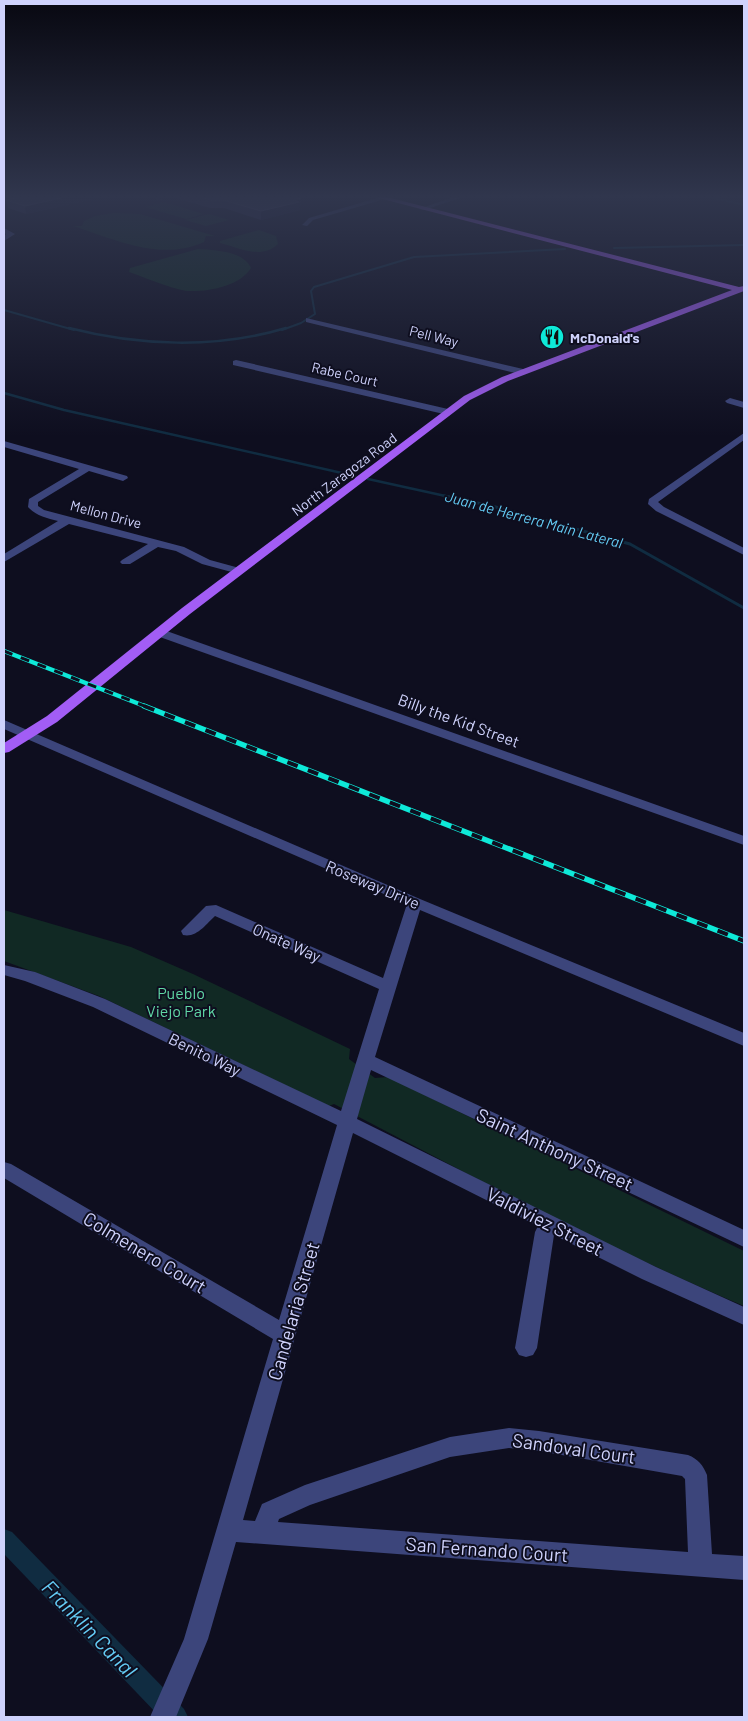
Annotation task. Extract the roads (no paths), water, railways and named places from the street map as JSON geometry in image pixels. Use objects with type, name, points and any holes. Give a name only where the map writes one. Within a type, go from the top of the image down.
[{"type":"main road","points":[[696,276],[743,287]]},
{"type":"main road","points":[[703,276],[743,287]]},
{"type":"main road","name":"North Zaragoza Road","points":[[4,749],[52,719],[239,571],[448,412],[480,390],[714,300],[743,287]]},
{"type":"main road","points":[[714,300],[744,297]]},
{"type":"street","name":"Pell Way","points":[[309,320],[523,372]]},
{"type":"street","name":"Rabe Court","points":[[236,363],[448,412]]},
{"type":"street","points":[[730,401],[744,405]]},
{"type":"street","points":[[744,436],[653,500],[653,504],[660,509],[744,552]]},
{"type":"street","points":[[4,444],[123,478]]},
{"type":"street","name":"Mellon Drive","points":[[87,468],[38,497],[32,504],[35,510],[180,549],[206,562],[239,571]]},
{"type":"street","points":[[4,558],[67,520]]},
{"type":"street","points":[[733,547],[744,541]]},
{"type":"street","points":[[126,562],[157,543]]},
{"type":"street","name":"Billy the Kid Street","points":[[161,633],[744,841]]},
{"type":"street","name":"Roseway Drive","points":[[4,724],[414,902],[744,1040]]},
{"type":"street","name":"Candelaria Street","points":[[162,1717],[176,1689],[196,1639],[365,1060],[414,902]]},
{"type":"street","name":"Onate Way","points":[[189,931],[212,910],[216,910],[389,987]]},
{"type":"street","name":"Benito Way","points":[[4,970],[29,976],[99,1003],[348,1123]]},
{"type":"street","name":"Saint Anthony Street","points":[[365,1060],[744,1238]]},
{"type":"street","name":"Valdiviez Street","points":[[348,1123],[648,1273],[744,1316]]},
{"type":"street","name":"Colmenero Court","points":[[4,1169],[285,1336]]},
{"type":"street","points":[[526,1348],[545,1232],[549,1223]]},
{"type":"street","name":"Sandoval Court","points":[[263,1532],[270,1512],[305,1496],[450,1447],[509,1438],[549,1442],[688,1466],[696,1475],[701,1564]]},
{"type":"street","name":"San Fernando Court","points":[[229,1530],[744,1568]]},
{"type":"waterway","points":[[282,330],[301,323],[315,314],[311,291],[314,287],[350,276]]},
{"type":"waterway","points":[[4,310],[74,330]]},
{"type":"waterway","points":[[69,328],[123,339],[178,343],[232,339],[286,328]]},
{"type":"waterway","points":[[4,393],[64,410],[355,476]]},
{"type":"waterway","name":"Juan de Herrera Main Lateral","points":[[368,479],[450,497]]},
{"type":"waterway","name":"Juan de Herrera Main Lateral","points":[[444,496],[492,506],[630,544],[744,608]]},
{"type":"waterway","name":"Franklin Canal","points":[[4,1539],[176,1717]]},
{"type":"railway","points":[[4,651],[147,707]]},
{"type":"railway","points":[[144,706],[744,941]]},
{"type":"place","name":"McDonald's","points":[[552,337]]},
{"type":"park label","name":"Pueblo Viejo Park","points":[[181,1001]]}]
